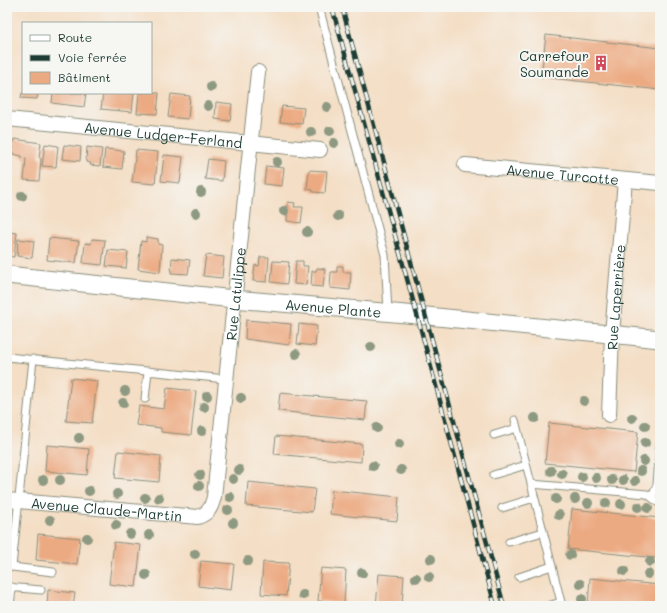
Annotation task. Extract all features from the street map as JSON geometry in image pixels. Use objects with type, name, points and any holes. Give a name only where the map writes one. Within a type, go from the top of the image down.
[{"type":"street","name":"Rue Latulippe","points":[[206,514],[212,506],[214,497],[258,72]]},
{"type":"street","name":"Avenue Ludger-Ferland","points":[[7,119],[320,150]]},
{"type":"street","name":"Avenue Turcotte","points":[[465,165],[660,183]]},
{"type":"street","name":"Rue Laperrière","points":[[610,415],[612,334],[625,180]]},
{"type":"street","name":"Avenue Plante","points":[[7,276],[660,339]]},
{"type":"street","name":"Avenue Claude-Martin","points":[[13,500],[198,517],[206,514]]},
{"type":"lane","points":[[319,7],[385,256],[388,313]]},
{"type":"lane","points":[[7,357],[226,379]]},
{"type":"lane","points":[[33,360],[13,500],[12,568],[53,572]]},
{"type":"lane","points":[[145,399],[148,371]]},
{"type":"lane","points":[[515,420],[561,604],[548,606]]},
{"type":"lane","points":[[494,435],[517,428]]},
{"type":"lane","points":[[652,497],[657,484],[660,444]]},
{"type":"lane","points":[[492,475],[526,465]]},
{"type":"lane","points":[[531,484],[647,494],[660,504]]},
{"type":"lane","points":[[502,508],[534,498]]},
{"type":"lane","points":[[508,542],[543,532]]},
{"type":"lane","points":[[519,577],[552,566]]},
{"type":"lane","points":[[10,606],[9,587],[41,590]]},
{"type":"building","name":"Carrefour Soumande","points":[[546,35],[660,48],[660,90],[541,77]]},
{"type":"building","points":[[152,92],[159,93],[157,114],[137,113],[139,94],[152,94]]},
{"type":"building","points":[[22,93],[38,94],[37,99],[21,98]]},
{"type":"building","points":[[53,94],[86,94],[84,107],[52,103]]},
{"type":"building","points":[[103,94],[134,94],[132,112],[101,109]]},
{"type":"building","points":[[171,94],[190,96],[188,119],[168,117]]},
{"type":"building","points":[[216,102],[232,104],[230,121],[215,119]]},
{"type":"building","points":[[282,106],[304,108],[302,124],[280,122]]},
{"type":"building","points":[[7,139],[12,139],[10,162],[7,162]]},
{"type":"building","points":[[14,139],[41,143],[39,157],[41,159],[39,181],[24,180],[26,159],[22,158],[22,156],[13,154]]},
{"type":"building","points":[[45,144],[58,146],[56,167],[42,166]]},
{"type":"building","points":[[64,145],[81,147],[80,161],[62,159]]},
{"type":"building","points":[[87,147],[102,149],[100,166],[90,165],[91,163],[86,162]]},
{"type":"building","points":[[105,149],[124,151],[122,169],[103,167]]},
{"type":"building","points":[[136,150],[158,152],[155,184],[132,182]]},
{"type":"building","points":[[164,155],[183,157],[180,183],[161,181]]},
{"type":"building","points":[[208,159],[224,161],[222,181],[205,179]]},
{"type":"building","points":[[266,166],[284,168],[282,186],[264,184]]},
{"type":"building","points":[[309,170],[327,171],[325,193],[313,192],[313,190],[307,189]]},
{"type":"building","points":[[288,202],[295,203],[294,207],[303,207],[301,223],[287,221]]},
{"type":"building","points":[[7,232],[17,233],[14,257],[7,256]]},
{"type":"building","points":[[146,237],[158,239],[158,244],[162,245],[160,272],[138,269],[141,241],[146,242]]},
{"type":"building","points":[[49,238],[79,241],[76,263],[47,260]]},
{"type":"building","points":[[18,239],[34,241],[32,258],[17,256]]},
{"type":"building","points":[[92,239],[105,240],[102,265],[83,263],[85,243],[91,244]]},
{"type":"building","points":[[108,250],[128,252],[126,268],[106,266]]},
{"type":"building","points":[[206,255],[224,257],[222,278],[203,276]]},
{"type":"building","points":[[260,257],[269,257],[267,282],[253,281],[255,265],[259,266]]},
{"type":"building","points":[[172,258],[190,260],[188,274],[171,273]]},
{"type":"building","points":[[273,261],[289,262],[287,284],[271,282]]},
{"type":"building","points":[[296,261],[303,261],[303,266],[308,266],[306,285],[294,284]]},
{"type":"building","points":[[337,266],[343,266],[343,272],[351,272],[350,290],[330,288],[331,272],[337,272]]},
{"type":"building","points":[[317,268],[325,269],[323,287],[311,286],[312,271],[316,271]]},
{"type":"building","points":[[246,320],[291,324],[289,345],[245,339]]},
{"type":"building","points":[[299,324],[317,326],[315,346],[297,344]]},
{"type":"building","points":[[71,378],[97,381],[92,423],[66,421]]},
{"type":"building","points":[[167,388],[196,391],[191,435],[161,432],[161,428],[136,425],[139,406],[164,409]]},
{"type":"building","points":[[280,393],[367,401],[365,420],[278,411]]},
{"type":"building","points":[[549,423],[638,432],[634,472],[545,463]]},
{"type":"building","points":[[276,436],[362,444],[361,462],[274,454]]},
{"type":"building","points":[[47,445],[89,449],[87,475],[45,471]]},
{"type":"building","points":[[118,451],[161,456],[159,482],[115,478]]},
{"type":"building","points":[[248,482],[315,489],[312,512],[246,506]]},
{"type":"building","points":[[332,490],[399,497],[397,521],[330,514]]},
{"type":"building","points":[[572,509],[660,518],[657,558],[568,549]]},
{"type":"building","points":[[38,534],[80,538],[77,564],[36,560]]},
{"type":"building","points":[[114,542],[141,545],[136,587],[109,584]]},
{"type":"building","points":[[201,561],[234,564],[231,590],[198,586]]},
{"type":"building","points":[[263,562],[289,563],[286,596],[261,594]]},
{"type":"building","points":[[321,568],[346,570],[344,603],[318,601]]},
{"type":"building","points":[[379,574],[404,576],[402,606],[376,606]]},
{"type":"building","points":[[590,578],[660,585],[660,606],[588,606]]},
{"type":"building","points":[[48,590],[75,593],[73,606],[47,606]]},
{"type":"railway","points":[[332,7],[495,606]]},
{"type":"railway","points":[[342,7],[504,606]]},
{"type":"place","name":"Carrefour Soumande","points":[[601,63]]}]
